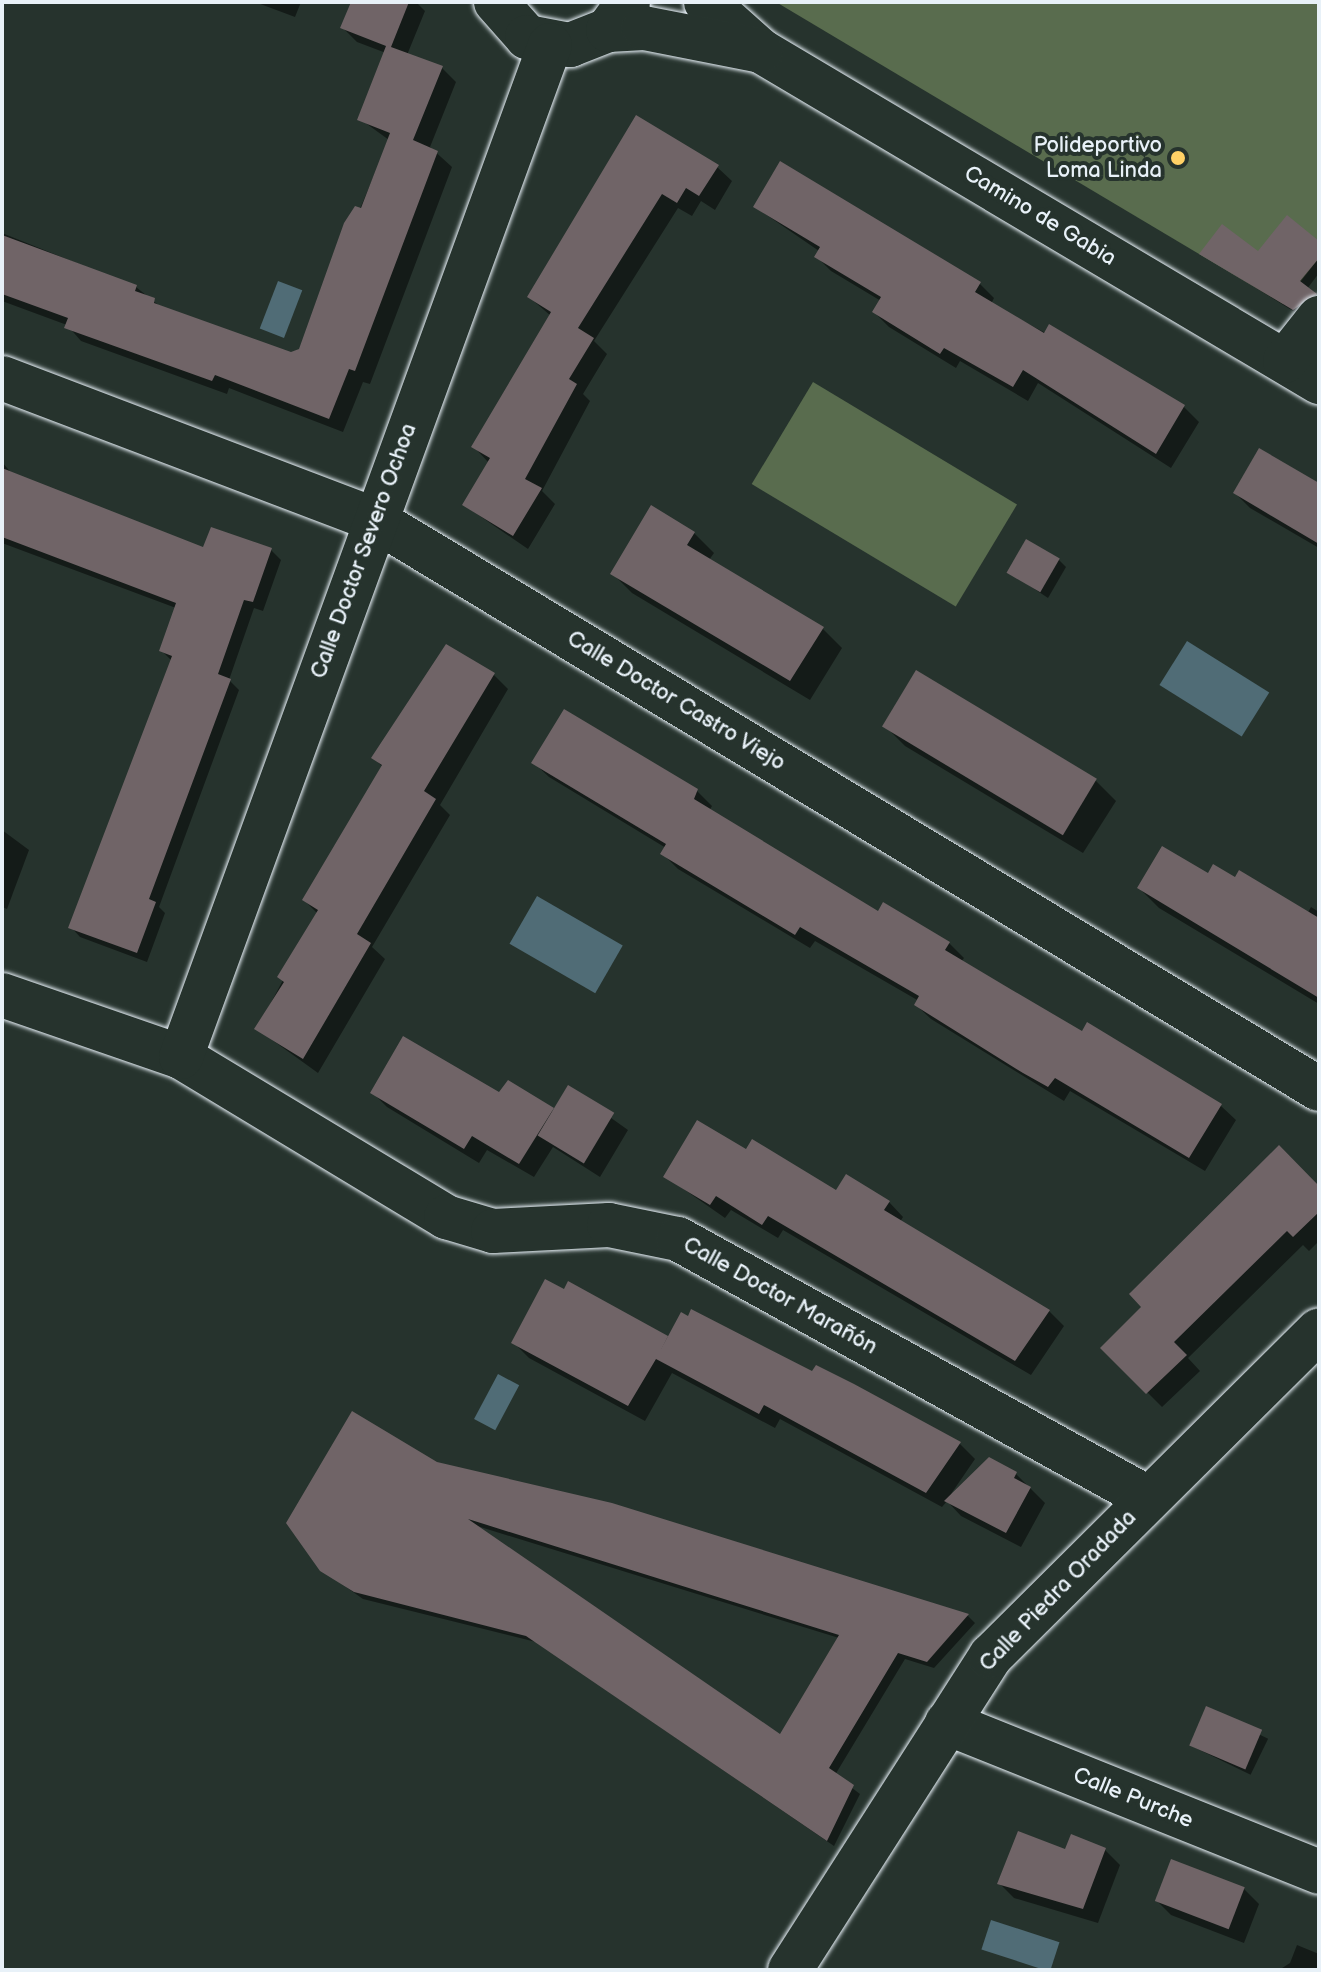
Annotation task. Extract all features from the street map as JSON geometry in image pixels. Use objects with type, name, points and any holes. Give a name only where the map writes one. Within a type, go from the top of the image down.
[{"type":"street","points":[[496,2],[527,37],[550,45]]},
{"type":"street","name":"Camino de Gabia","points":[[706,2],[761,51],[1302,372]]},
{"type":"street","name":"Camino de Gabia","points":[[550,45],[590,41],[618,16],[644,28],[761,51]]},
{"type":"street","name":"Calle Doctor Severo Ochoa","points":[[181,1057],[550,45]]},
{"type":"street","points":[[1302,372],[1319,318]]},
{"type":"street","name":"Calle Doctor Castro Viejo","points":[[2,378],[375,520],[1319,1089]]},
{"type":"street","name":"Calle Doctor Marañón","points":[[2,995],[181,1057],[446,1217],[493,1231],[609,1225],[678,1239],[1148,1498]]},
{"type":"street","name":"Calle Piedra Oradada","points":[[790,1970],[991,1656],[1319,1330]]},
{"type":"street","name":"Calle Purche","points":[[947,1723],[1319,1872]]},
{"type":"green space","name":"Polideportivo Loma Linda","points":[[776,2],[1319,2],[1319,258],[1283,304]]},
{"type":"green space","points":[[813,382],[1017,505],[956,607],[752,484]]},
{"type":"water","points":[[278,281],[302,290],[284,338],[260,329]]},
{"type":"water","points":[[1187,641],[1269,692],[1242,737],[1159,685]]},
{"type":"water","points":[[537,896],[623,946],[595,993],[510,944]]},
{"type":"water","points":[[498,1374],[519,1385],[495,1430],[474,1419]]},
{"type":"water","points":[[991,1920],[1059,1942],[1050,1970],[981,1949]]},
{"type":"building","points":[[351,2],[409,2],[391,47],[443,66],[413,140],[438,151],[355,371],[349,369],[329,419],[215,375],[212,381],[64,328],[68,318],[2,294],[2,235],[137,285],[135,291],[155,298],[154,303],[291,352],[299,349],[344,223],[355,206],[361,208],[390,133],[357,120],[386,46],[340,28]]},
{"type":"building","points":[[636,115],[719,165],[699,196],[686,188],[677,203],[662,194],[578,328],[594,338],[569,379],[577,384],[525,479],[542,488],[513,536],[462,505],[490,458],[471,447],[551,312],[527,297]]},
{"type":"building","points":[[780,161],[981,282],[975,292],[1044,333],[1049,324],[1185,405],[1156,454],[1023,370],[1013,387],[944,348],[940,354],[872,312],[881,297],[814,257],[820,247],[753,207]]},
{"type":"building","points":[[1287,215],[1319,241],[1319,258],[1300,281],[1317,294],[1293,310],[1199,254],[1222,224],[1258,251]]},
{"type":"building","points":[[1259,448],[1319,483],[1319,544],[1233,493]]},
{"type":"building","points":[[2,468],[203,547],[211,527],[272,548],[253,602],[244,600],[218,674],[231,679],[149,899],[156,902],[137,953],[68,928],[172,656],[159,651],[176,603],[2,537]]},
{"type":"building","points":[[651,505],[695,532],[687,545],[824,627],[790,681],[610,574]]},
{"type":"building","points":[[1026,539],[1060,558],[1040,592],[1006,573]]},
{"type":"building","points":[[446,644],[495,673],[424,791],[436,799],[357,934],[371,943],[303,1059],[254,1029],[284,982],[277,977],[318,910],[302,900],[382,765],[371,758]]},
{"type":"building","points":[[916,670],[1097,779],[1063,835],[882,727]]},
{"type":"building","points":[[564,709],[698,789],[694,799],[878,911],[883,902],[950,942],[945,950],[1012,990],[1082,1031],[1087,1022],[1222,1104],[1189,1158],[1055,1078],[1048,1087],[1023,1073],[914,1005],[919,996],[800,927],[795,935],[660,854],[666,844],[531,763]]},
{"type":"building","points":[[1162,846],[1208,873],[1213,864],[1235,877],[1239,870],[1319,918],[1319,998],[1137,888]]},
{"type":"building","points":[[403,1036],[499,1092],[508,1080],[554,1108],[519,1164],[472,1136],[464,1149],[370,1093]]},
{"type":"building","points":[[568,1085],[614,1113],[584,1163],[538,1136]]},
{"type":"building","points":[[697,1120],[746,1149],[752,1139],[836,1190],[846,1174],[890,1201],[884,1210],[1050,1310],[1015,1361],[768,1216],[762,1225],[716,1196],[710,1205],[663,1177]]},
{"type":"building","points":[[1279,1145],[1319,1186],[1319,1212],[1293,1237],[1287,1231],[1174,1342],[1187,1355],[1146,1394],[1100,1348],[1141,1307],[1129,1294]]},
{"type":"building","points":[[545,1279],[564,1289],[568,1281],[668,1336],[659,1353],[681,1312],[688,1316],[691,1309],[812,1371],[816,1365],[961,1442],[926,1493],[764,1405],[759,1414],[656,1359],[628,1406],[511,1343]]},
{"type":"building","points":[[352,1411],[437,1462],[612,1503],[969,1614],[927,1662],[898,1653],[829,1768],[854,1785],[827,1841],[526,1636],[354,1592],[320,1571],[286,1523]],"holes":[[[468,1519],[839,1635],[780,1734]]]},
{"type":"building","points":[[989,1457],[1017,1472],[1014,1478],[1031,1487],[1006,1533],[944,1501]]},
{"type":"building","points":[[1206,1706],[1262,1730],[1245,1769],[1189,1746]]},
{"type":"building","points":[[1018,1831],[1065,1849],[1071,1834],[1106,1848],[1083,1909],[997,1884]]},
{"type":"building","points":[[1171,1859],[1245,1887],[1229,1929],[1155,1901]]},
{"type":"place","name":"Polideportivo Loma Linda","points":[[1178,158]]}]
